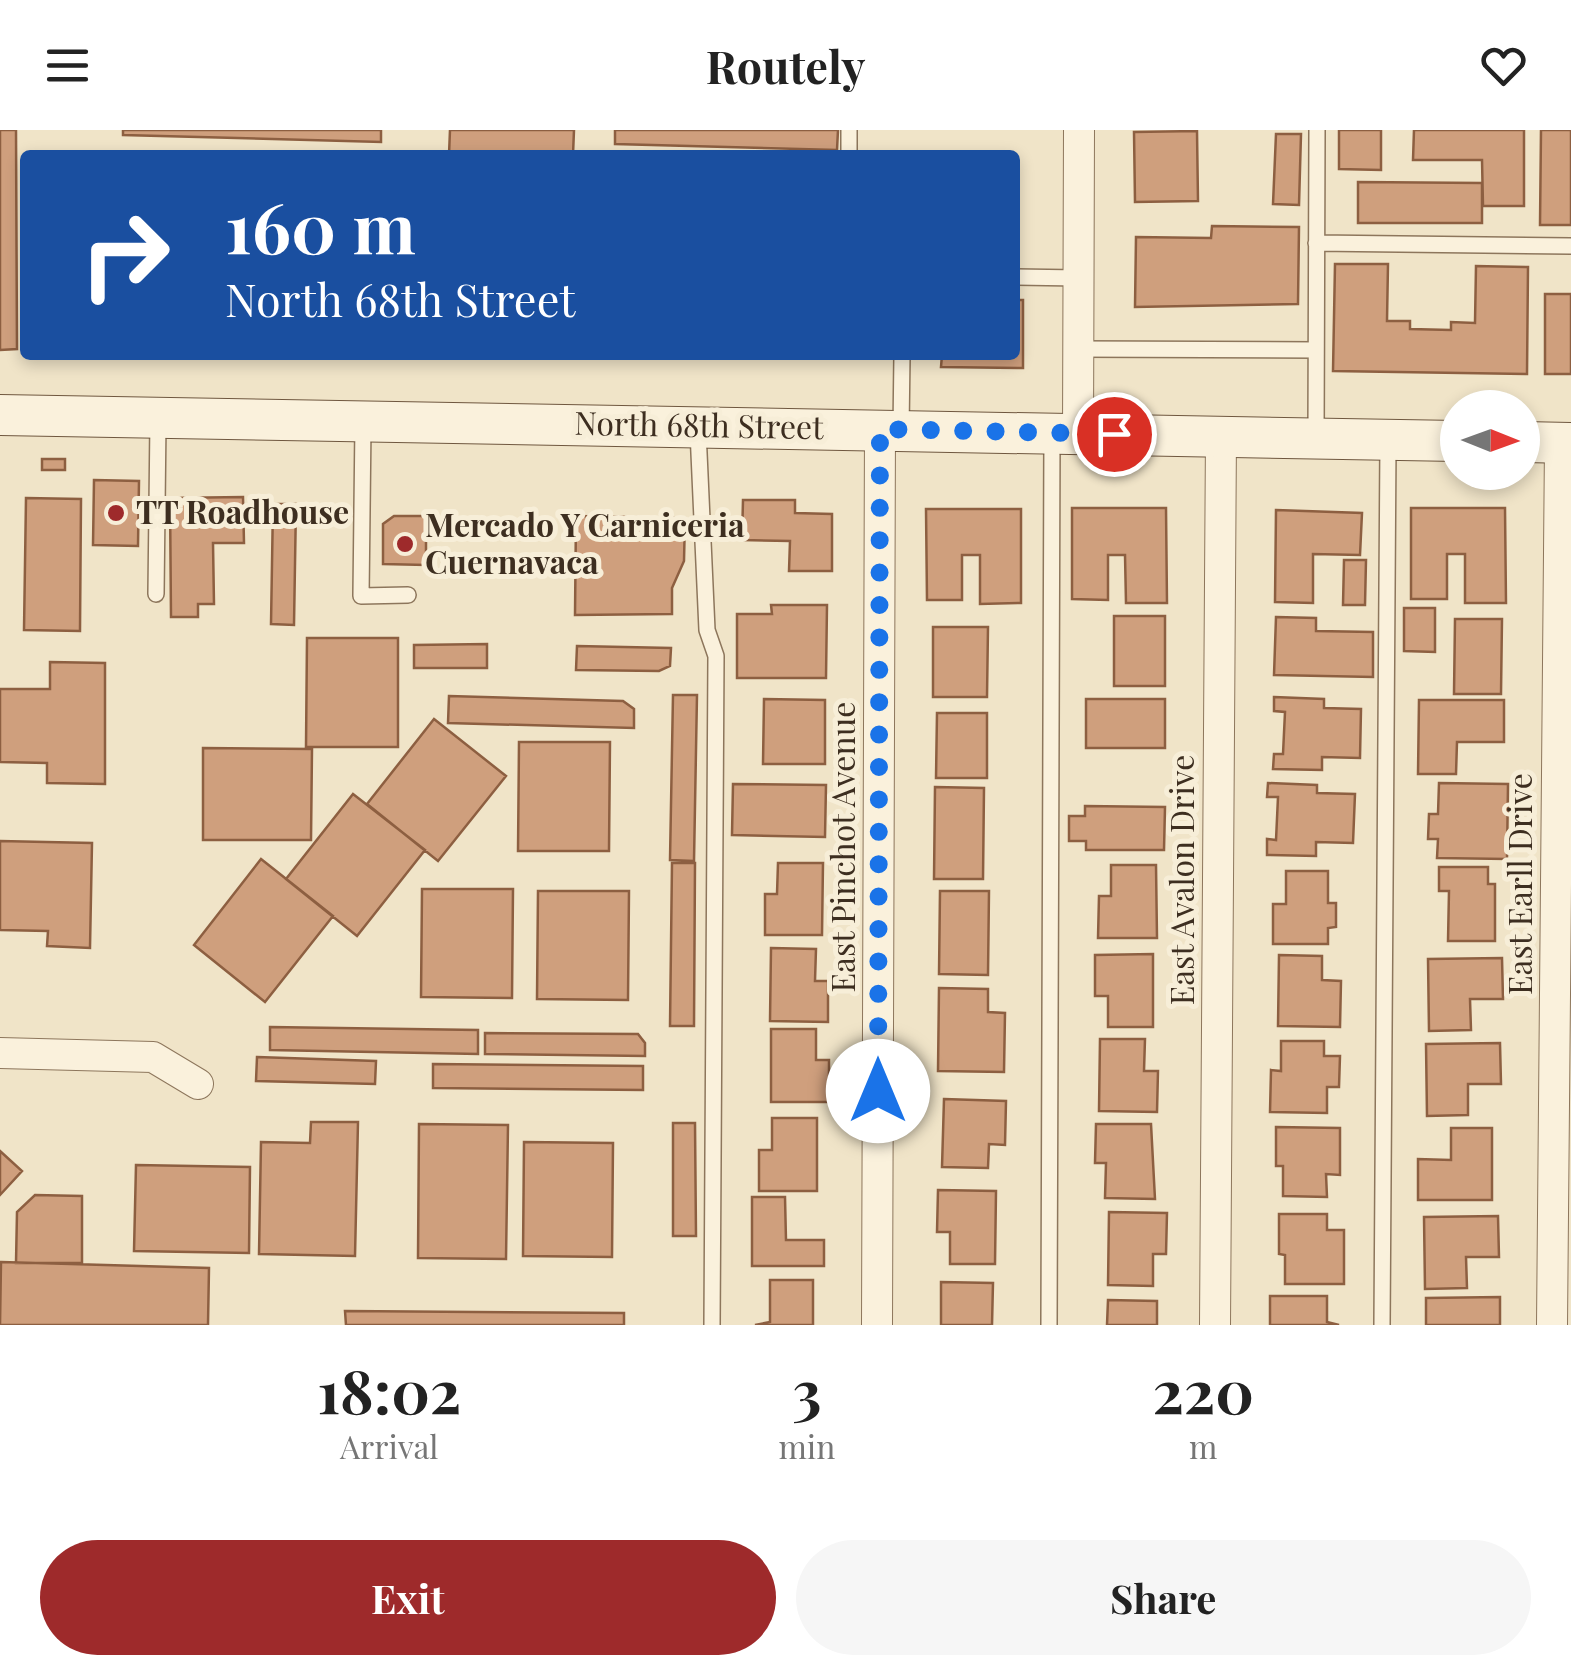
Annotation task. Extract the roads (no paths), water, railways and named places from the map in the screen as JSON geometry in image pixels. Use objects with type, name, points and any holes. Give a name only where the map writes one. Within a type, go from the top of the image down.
[{"type":"main road","name":"North 68th Street","points":[[0,415],[1440,440]]},
{"type":"street","points":[[1065,433],[1078,350],[1079,130]]},
{"type":"street","name":"East Pinchot Avenue","points":[[877,1325],[891,430]]},
{"type":"street","name":"East Avalon Drive","points":[[1215,1325],[1221,435]]},
{"type":"street","name":"East Earll Drive","points":[[1551,443],[1552,1325]]},
{"type":"street","points":[[0,1053],[153,1057],[198,1084]]},
{"type":"lane","points":[[1316,437],[1317,130]]},
{"type":"lane","points":[[1316,243],[1571,246]]},
{"type":"lane","points":[[1020,277],[1078,278]]},
{"type":"lane","points":[[1078,350],[1316,350]]},
{"type":"lane","points":[[891,430],[901,360]]},
{"type":"lane","points":[[156,594],[158,417]]},
{"type":"lane","points":[[363,420],[361,596],[408,595]]},
{"type":"lane","points":[[698,425],[706,630],[716,656],[712,1325]]},
{"type":"lane","points":[[1049,1325],[1065,433]]},
{"type":"lane","points":[[1382,1325],[1388,439]]},
{"type":"place","name":"TT Roadhouse","points":[[116,513]]},
{"type":"place","name":"Mercado Y Carniceria Cuernavaca","points":[[405,544]]}]
